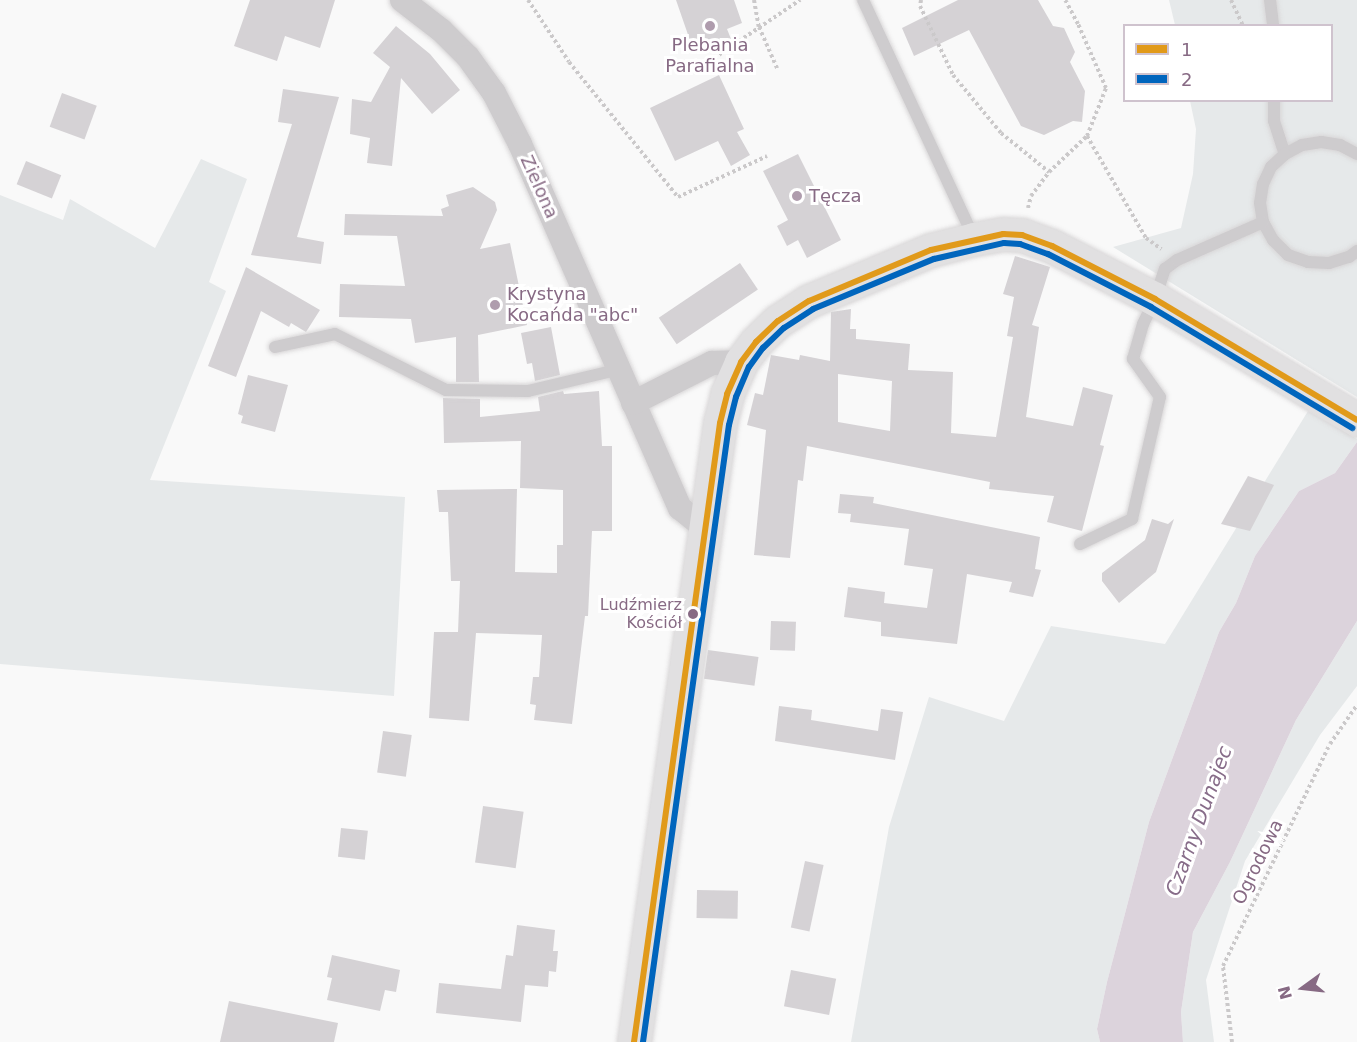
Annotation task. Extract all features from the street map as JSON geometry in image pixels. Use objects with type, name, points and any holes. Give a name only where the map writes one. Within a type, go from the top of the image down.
[{"type":"street","name":"Zielona","points":[[402,0],[455,43],[494,93],[520,144],[680,508],[705,528]]},
{"type":"street","points":[[634,1042],[720,423],[727,394],[741,363],[756,342],[778,321],[809,301],[931,250],[1003,234],[1022,235],[1052,246],[1155,299],[1357,420]]},
{"type":"street","points":[[633,403],[712,363],[741,363]]},
{"type":"lane","points":[[863,0],[974,239]]},
{"type":"lane","points":[[1270,0],[1273,24]]},
{"type":"lane","points":[[1274,102],[1274,121],[1285,154]]},
{"type":"lane","points":[[1357,154],[1340,145],[1321,142],[1302,145],[1285,154],[1271,167],[1263,184],[1260,203],[1263,222],[1273,240],[1288,255],[1308,262],[1329,263],[1349,257],[1357,250]]},
{"type":"lane","points":[[1080,544],[1132,519],[1160,397],[1133,359],[1143,324],[1155,299],[1165,269],[1177,260],[1263,222]]},
{"type":"lane","points":[[275,347],[335,334],[446,390],[528,392],[620,369]]},
{"type":"path","points":[[528,0],[569,62],[678,197],[767,156]]},
{"type":"path","points":[[754,0],[759,27],[777,68]]},
{"type":"path","points":[[714,58],[800,0]]},
{"type":"path","points":[[921,0],[920,6],[953,75],[1001,133],[1048,172]]},
{"type":"path","points":[[1022,235],[1030,196],[1048,172],[1087,136],[1106,88],[1065,0]]},
{"type":"path","points":[[1231,0],[1242,24]]},
{"type":"path","points":[[1087,136],[1146,238],[1177,260]]},
{"type":"path","name":"Ogrodowa","points":[[1232,1042],[1223,966],[1330,744],[1357,705]]},
{"type":"shaded area","points":[[1169,0],[1357,0],[1357,397],[1113,247],[1181,228],[1193,174],[1196,129],[1190,102],[1333,102],[1333,24],[1175,24]]},
{"type":"shaded area","points":[[201,159],[247,179],[209,282],[226,291],[150,480],[405,497],[394,696],[0,664],[0,195],[63,220],[70,199],[155,248]]},
{"type":"shaded area","points":[[1308,411],[1357,439],[1357,442],[1335,473],[1299,491],[1255,556],[1236,603],[1219,632],[1149,822],[1107,982],[1097,1029],[1100,1042],[851,1042],[889,827],[929,697],[1004,721],[1051,626],[1165,644]]},
{"type":"shaded area","points":[[1357,621],[1357,686],[1320,735],[1245,861],[1206,980],[1214,1042],[1183,1042],[1181,1012],[1193,932],[1230,862],[1296,720]]},
{"type":"water","name":"Czarny Dunajec","points":[[1357,442],[1357,621],[1296,720],[1230,862],[1193,932],[1181,1012],[1183,1042],[1100,1042],[1097,1029],[1107,982],[1149,822],[1219,632],[1236,603],[1255,556],[1299,491],[1335,473]]},
{"type":"building","points":[[250,0],[335,0],[320,48],[285,36],[277,61],[234,46]]},
{"type":"building","name":"Plebania Parafialna","points":[[676,0],[734,0],[742,23],[727,29],[731,39],[694,52]]},
{"type":"building","points":[[958,0],[1038,0],[1053,26],[1064,28],[1075,52],[1070,62],[1085,91],[1082,122],[1073,121],[1044,135],[1021,126],[969,30],[914,56],[902,28]]},
{"type":"building","points":[[396,26],[430,54],[460,90],[432,114],[401,78],[392,166],[367,163],[370,138],[350,134],[352,99],[371,102],[390,67],[373,53]]},
{"type":"building","points":[[719,75],[744,129],[737,132],[750,155],[731,166],[718,141],[675,161],[650,108]]},
{"type":"building","points":[[283,89],[339,97],[297,237],[324,242],[321,264],[251,255],[292,124],[278,122]]},
{"type":"building","points":[[62,93],[97,106],[84,139],[50,127]]},
{"type":"building","name":"Tęcza","points":[[798,154],[841,240],[807,258],[798,240],[787,246],[777,226],[788,220],[763,171]]},
{"type":"building","points":[[26,161],[61,175],[52,198],[17,184]]},
{"type":"building","points":[[473,187],[495,202],[497,210],[480,249],[510,243],[527,325],[478,335],[479,382],[456,382],[456,337],[415,343],[411,319],[339,317],[340,284],[405,286],[397,236],[344,235],[345,214],[443,216],[441,209],[449,206],[446,195]]},
{"type":"building","points":[[1015,256],[1050,267],[1032,325],[1039,327],[1026,417],[1073,426],[1083,387],[1113,395],[1100,445],[1104,446],[1082,531],[1047,522],[1054,496],[989,489],[990,482],[807,446],[803,481],[798,480],[790,558],[754,555],[766,430],[747,425],[755,393],[763,395],[771,355],[799,360],[800,355],[830,361],[831,312],[851,309],[850,329],[856,329],[856,339],[910,344],[908,370],[953,372],[951,433],[996,437],[1013,337],[1007,336],[1014,297],[1003,294]],"holes":[[[838,374],[892,381],[890,431],[838,422]]]},
{"type":"building","points":[[740,263],[758,290],[677,344],[659,318]]},
{"type":"building","points":[[246,267],[320,310],[306,332],[291,323],[289,327],[261,311],[236,377],[208,366]]},
{"type":"building","points":[[551,327],[560,375],[535,381],[532,363],[527,364],[521,333]]},
{"type":"building","points":[[248,375],[288,385],[275,432],[241,423],[243,416],[238,414]]},
{"type":"building","points":[[563,391],[564,394],[599,391],[602,446],[612,446],[612,531],[592,531],[588,616],[585,616],[572,724],[534,720],[536,705],[530,704],[533,677],[539,677],[542,635],[476,633],[469,721],[429,718],[434,632],[458,632],[460,581],[451,581],[448,512],[439,512],[437,490],[517,489],[515,572],[557,573],[557,545],[563,545],[563,490],[520,488],[521,441],[444,443],[443,398],[480,399],[480,417],[540,411],[538,397]]},
{"type":"building","points":[[1248,476],[1274,485],[1250,531],[1221,524]]},
{"type":"building","points":[[840,494],[874,497],[873,503],[1040,537],[1035,569],[1041,570],[1033,597],[1009,592],[1012,582],[967,574],[957,644],[881,636],[881,622],[844,617],[848,587],[885,592],[884,603],[927,608],[933,569],[904,565],[909,529],[850,522],[851,514],[838,513]]},
{"type":"building","points":[[1152,519],[1168,524],[1174,519],[1156,572],[1119,603],[1102,581],[1102,573],[1145,540]]},
{"type":"building","points":[[771,621],[796,622],[795,651],[770,650]]},
{"type":"building","points":[[708,650],[759,657],[754,686],[704,679]]},
{"type":"building","points":[[779,706],[812,710],[811,720],[878,731],[881,709],[903,712],[895,760],[775,741]]},
{"type":"building","points":[[383,731],[412,735],[406,777],[377,773]]},
{"type":"building","points":[[483,806],[524,812],[516,868],[475,862]]},
{"type":"building","points":[[341,828],[368,831],[365,860],[338,857]]},
{"type":"building","points":[[805,861],[824,865],[809,931],[791,928]]},
{"type":"building","points":[[697,890],[738,891],[738,919],[697,918]]},
{"type":"building","points":[[517,925],[555,930],[553,951],[558,951],[556,972],[549,971],[548,987],[525,985],[521,1022],[436,1013],[439,983],[501,989],[506,955],[513,956]]},
{"type":"building","points":[[332,955],[400,970],[396,992],[385,990],[380,1011],[327,1000],[332,978],[327,977]]},
{"type":"building","points":[[791,970],[836,979],[829,1015],[784,1006]]},
{"type":"building","points":[[229,1001],[338,1023],[334,1042],[220,1042]]},
{"type":"transit line","name":"1","points":[[634,1042],[720,423],[727,394],[741,362],[756,342],[778,321],[809,301],[931,250],[1003,234],[1022,235],[1052,246],[1155,299],[1357,420]]},
{"type":"transit line","name":"2","points":[[643,1042],[729,425],[736,397],[749,367],[763,348],[784,328],[813,309],[934,259],[1004,243],[1020,244],[1048,254],[1151,307],[1352,428]]},
{"type":"place","name":"Plebania Parafialna","points":[[710,26]]},
{"type":"place","name":"Tęcza","points":[[797,196]]},
{"type":"place","name":"Krystyna Kocańda \"abc\"","points":[[495,305]]},
{"type":"place","name":"Ludźmierz Kościół","points":[[693,614]]}]
